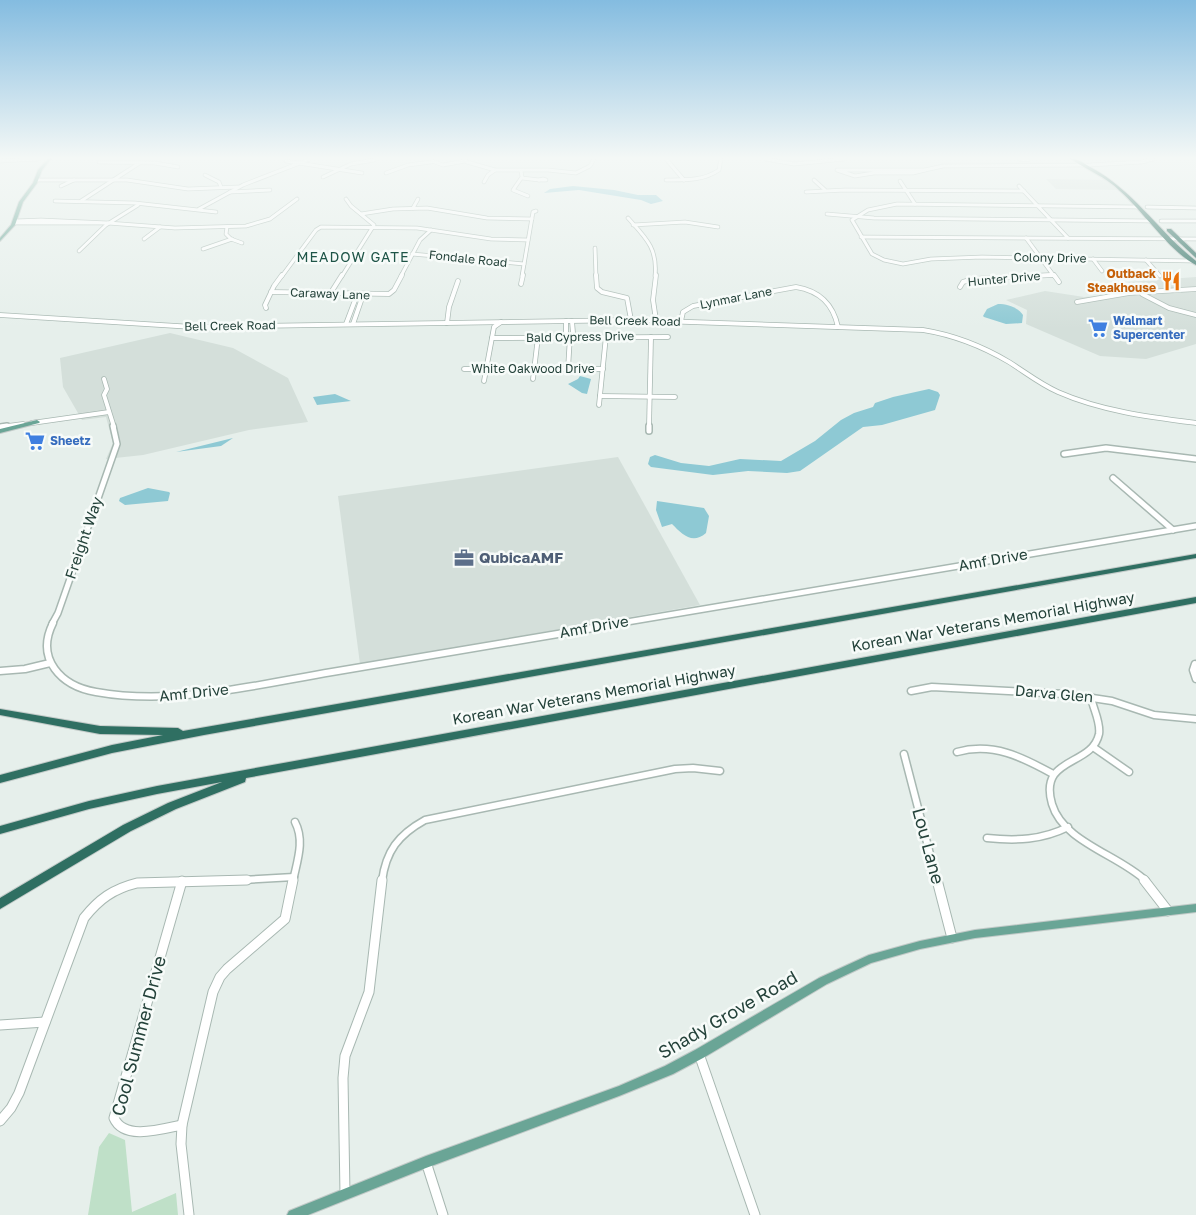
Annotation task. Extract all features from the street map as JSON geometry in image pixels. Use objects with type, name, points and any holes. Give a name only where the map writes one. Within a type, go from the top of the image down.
[{"type":"highway","points":[[1147,216],[1194,262]]},
{"type":"highway","points":[[1156,216],[1196,256]]},
{"type":"highway","name":"Korean War Veterans Memorial Highway","points":[[0,779],[90,755],[198,732],[1196,556]]},
{"type":"highway","name":"Korean War Veterans Memorial Highway","points":[[0,830],[123,797],[1196,600]]},
{"type":"highway","points":[[0,712],[100,730],[198,732]]},
{"type":"highway","points":[[0,904],[149,816],[261,771]]},
{"type":"main road","points":[[0,240],[15,222],[17,216]]},
{"type":"main road","points":[[0,431],[37,422]]},
{"type":"main road","name":"Shady Grove Road","points":[[294,1215],[426,1162],[619,1091],[700,1054],[786,1002],[844,970],[899,950],[952,938],[1196,908]]},
{"type":"street","points":[[79,251],[108,223],[120,216]]},
{"type":"street","points":[[15,222],[41,220],[160,227],[227,227],[263,222],[276,216]]},
{"type":"street","points":[[330,294],[372,228],[372,222],[363,216]]},
{"type":"street","points":[[473,216],[532,220]]},
{"type":"street","points":[[521,284],[533,216]]},
{"type":"street","points":[[842,216],[1152,221]]},
{"type":"street","points":[[1046,216],[1068,238]]},
{"type":"street","points":[[854,217],[853,223],[862,237],[1196,238]]},
{"type":"street","points":[[628,218],[633,226],[649,242],[654,251],[656,270],[653,300],[656,320]]},
{"type":"street","points":[[1161,221],[1196,221]]},
{"type":"street","points":[[633,226],[685,222],[718,227]]},
{"type":"street","points":[[144,239],[160,227]]},
{"type":"street","points":[[227,227],[226,234],[232,240],[242,243]]},
{"type":"street","points":[[266,308],[265,305],[271,292],[318,228],[430,230],[491,240],[528,240]]},
{"type":"street","points":[[412,254],[420,240],[430,230]]},
{"type":"street","name":"Colony Drive","points":[[862,237],[874,256],[889,262],[908,265],[931,259],[971,257],[1194,262]]},
{"type":"street","points":[[1026,238],[1059,282]]},
{"type":"street","points":[[203,249],[232,240]]},
{"type":"street","points":[[595,248],[597,288],[602,292],[628,299],[631,320]]},
{"type":"street","name":"Caraway Lane","points":[[271,292],[357,295],[389,294],[393,291],[412,254]]},
{"type":"street","name":"Fondale Road","points":[[412,254],[443,255],[524,264]]},
{"type":"street","points":[[1093,259],[1102,271]]},
{"type":"street","points":[[1146,260],[1160,276]]},
{"type":"street","name":"Hunter Drive","points":[[960,287],[963,282],[973,279],[1052,275]]},
{"type":"street","points":[[447,322],[458,281]]},
{"type":"street","name":"Lynmar Lane","points":[[681,321],[683,312],[693,306],[789,288],[800,288],[815,294],[830,306],[834,312],[838,327]]},
{"type":"street","points":[[1077,302],[1116,295],[1196,290]]},
{"type":"street","points":[[1142,293],[1157,294],[1196,290]]},
{"type":"street","points":[[1142,293],[1169,308],[1196,314]]},
{"type":"street","points":[[1147,294],[1167,304],[1196,314]]},
{"type":"street","points":[[1157,294],[1155,297],[1167,304]]},
{"type":"street","points":[[346,324],[357,295]]},
{"type":"street","points":[[353,324],[363,295]]},
{"type":"street","name":"Bell Creek Road","points":[[0,316],[193,327],[656,320],[916,330],[944,334],[970,343],[996,355],[1043,384],[1081,401],[1124,413],[1196,423]]},
{"type":"street","points":[[568,369],[570,336],[573,333],[572,320]]},
{"type":"street","points":[[566,321],[566,334],[570,336]]},
{"type":"street","points":[[486,322],[494,327]]},
{"type":"street","points":[[494,327],[503,322]]},
{"type":"street","points":[[484,381],[494,327]]},
{"type":"street","name":"Bald Cypress Drive","points":[[492,338],[570,336],[668,337]]},
{"type":"street","points":[[599,404],[606,336]]},
{"type":"street","points":[[649,431],[651,336]]},
{"type":"street","points":[[533,379],[538,337]]},
{"type":"street","name":"White Oakwood Drive","points":[[464,369],[602,369]]},
{"type":"street","name":"Freight Way","points":[[50,663],[46,645],[48,634],[58,613],[117,444],[104,395],[106,389],[104,379]]},
{"type":"street","points":[[600,396],[675,397]]},
{"type":"street","points":[[0,427],[110,412]]},
{"type":"street","points":[[1064,454],[1106,448],[1196,459]]},
{"type":"street","points":[[1113,478],[1173,530]]},
{"type":"street","name":"Amf Drive","points":[[50,663],[67,681],[94,692],[140,698],[184,696],[1196,526]]},
{"type":"street","points":[[0,671],[25,669],[50,663]]},
{"type":"street","points":[[1195,664],[1193,670],[1196,679]]},
{"type":"street","name":"Darva Glen","points":[[910,691],[932,688],[1011,690],[1092,697],[1112,701],[1154,715],[1196,719]]},
{"type":"street","points":[[1092,697],[1099,728],[1098,736],[1093,747],[1053,774],[1050,786],[1053,805],[1059,817],[1068,828],[1140,876],[1168,911]]},
{"type":"street","points":[[1093,747],[1129,772]]},
{"type":"street","points":[[957,752],[981,748],[1003,751],[1024,759],[1053,774]]},
{"type":"street","name":"Lou Lane","points":[[904,754],[952,938]]},
{"type":"street","points":[[345,1194],[343,1078],[345,1056],[369,992],[384,865],[389,851],[395,842],[404,833],[425,820],[674,769],[693,768],[720,771]]},
{"type":"street","points":[[189,1215],[181,1144],[182,1126],[216,984],[234,962],[278,927],[285,919],[301,836],[295,822]]},
{"type":"street","points":[[987,838],[1036,839],[1068,828]]},
{"type":"street","points":[[0,1121],[16,1101],[80,926],[92,906],[114,890],[132,883],[294,877]]},
{"type":"street","name":"Cool Summer Drive","points":[[182,882],[114,1118],[114,1124],[118,1128],[129,1132],[182,1126]]},
{"type":"street","points":[[0,1025],[45,1022]]},
{"type":"street","points":[[700,1054],[755,1215]]},
{"type":"street","points":[[426,1162],[443,1215]]},
{"type":"shaded area","points":[[1196,277],[1196,344],[1146,359],[1100,356],[1026,324],[1027,310],[1006,300],[1045,291],[1084,297],[1143,293],[1128,282]]},
{"type":"shaded area","points":[[170,333],[233,348],[288,378],[308,422],[249,430],[143,455],[106,459],[113,443],[106,417],[82,420],[63,387],[60,358]]},
{"type":"shaded area","points":[[618,457],[700,605],[360,664],[338,496]]},
{"type":"green space","points":[[109,1133],[125,1140],[132,1212],[176,1193],[178,1215],[88,1215],[99,1147]]},
{"type":"water","points":[[998,304],[1009,305],[1018,310],[1023,315],[1022,323],[1006,324],[983,316],[987,309]]},
{"type":"water","points":[[580,376],[591,379],[587,394],[568,384]]},
{"type":"water","points":[[929,389],[938,392],[940,395],[935,410],[882,425],[863,427],[800,471],[787,473],[748,471],[713,475],[651,467],[648,464],[650,457],[655,455],[681,463],[709,466],[740,459],[781,461],[815,441],[841,420],[854,413],[873,407],[875,403],[893,397]]},
{"type":"water","points":[[335,394],[351,401],[317,405],[313,397]]},
{"type":"water","points":[[233,438],[221,446],[176,452]]},
{"type":"water","points":[[148,488],[169,492],[168,501],[125,505],[119,501],[120,498]]},
{"type":"water","points":[[657,501],[704,508],[709,516],[706,533],[692,538],[683,534],[672,524],[662,527],[656,510]]},
{"type":"place","name":"Outback Steakhouse","points":[[1171,281]]},
{"type":"place","name":"Walmart Supercenter","points":[[1098,328]]},
{"type":"place","name":"Sheetz","points":[[35,441]]},
{"type":"place","name":"QubicaAMF","points":[[464,558]]},
{"type":"district","name":"MEADOW GATE","points":[[353,257]]}]
